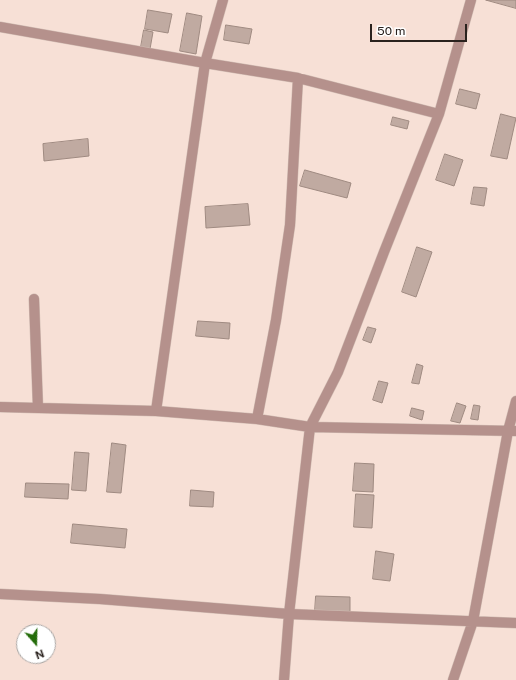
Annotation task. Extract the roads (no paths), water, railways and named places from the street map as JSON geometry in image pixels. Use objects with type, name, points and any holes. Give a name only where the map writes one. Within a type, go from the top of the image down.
[{"type":"street","points":[[156,411],[205,63],[223,0]]},
{"type":"street","points":[[284,680],[289,614],[310,427],[338,372],[439,114],[471,0]]},
{"type":"street","points":[[0,27],[298,78],[439,114]]},
{"type":"street","points":[[257,419],[276,320],[290,224],[298,78]]},
{"type":"street","points":[[34,299],[38,408]]},
{"type":"street","points":[[453,680],[473,621],[512,431],[516,401]]},
{"type":"street","points":[[0,407],[156,411],[257,419],[310,427],[512,431]]},
{"type":"street","points":[[0,594],[100,599],[289,614],[516,622]]}]
